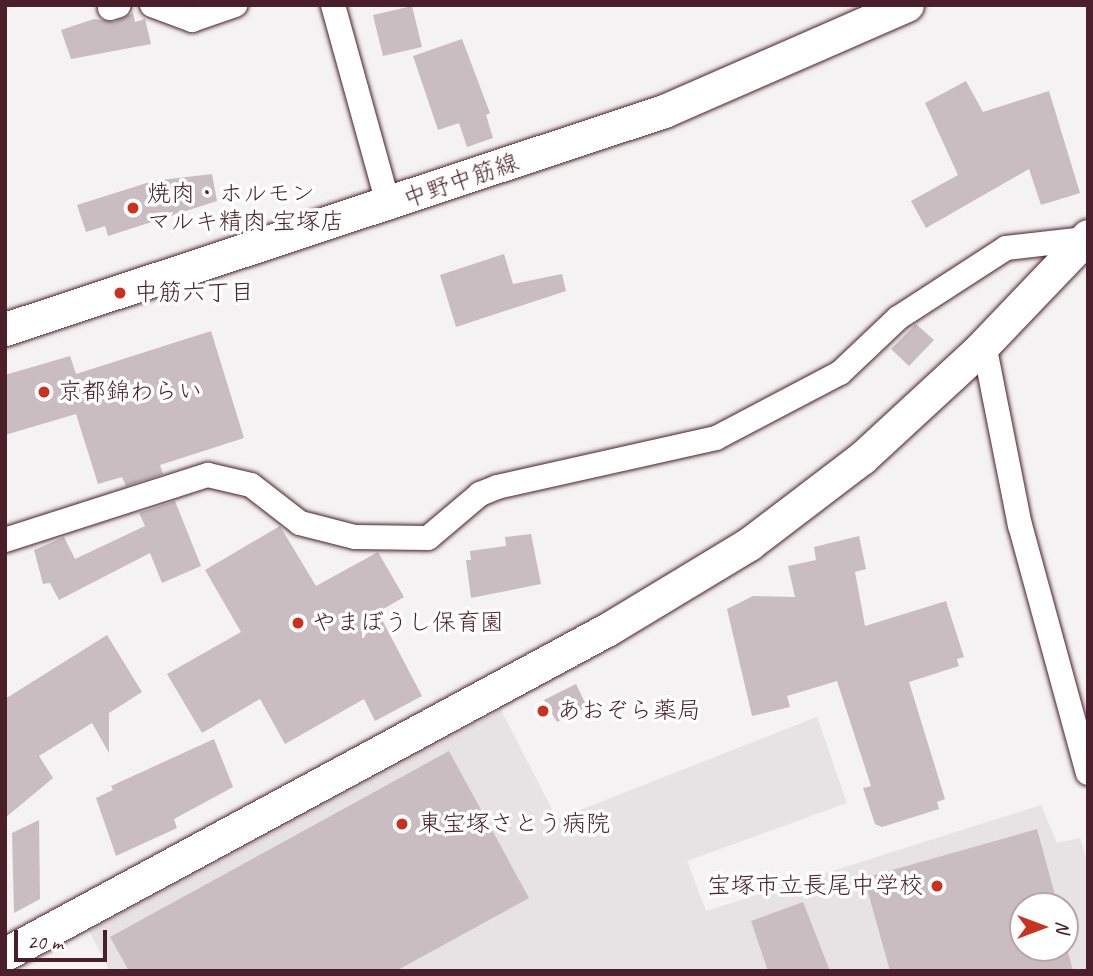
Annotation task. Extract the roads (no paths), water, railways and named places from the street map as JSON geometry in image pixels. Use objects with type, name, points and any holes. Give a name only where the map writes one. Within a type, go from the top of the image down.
[{"type":"street","points":[[152,5],[192,20],[235,5]]},
{"type":"street","points":[[333,5],[389,206]]},
{"type":"street","name":"中野中筋線","points":[[5,329],[389,206],[664,111],[907,5]]},
{"type":"street","points":[[5,954],[583,643],[749,544],[862,458],[984,344],[1086,237]]},
{"type":"street","points":[[5,540],[208,475],[251,485],[300,523],[355,537],[428,538],[480,494],[497,487],[716,438],[840,373],[898,318],[1006,248],[1086,237]]},
{"type":"street","points":[[984,344],[1020,525],[1088,773]]},
{"type":"place","name":"焼肉・ホルモン マルキ精肉 宝塚店","points":[[133,208]]},
{"type":"place","name":"中筋六丁目","points":[[120,293]]},
{"type":"place","name":"京都錦わらい","points":[[44,392]]},
{"type":"place","name":"やまぼうし保育園","points":[[298,623]]},
{"type":"place","name":"あおぞら薬局","points":[[543,711]]},
{"type":"place","name":"東宝塚さとう病院","points":[[402,824]]},
{"type":"place","name":"宝塚市立長尾中学校","points":[[937,886]]}]
